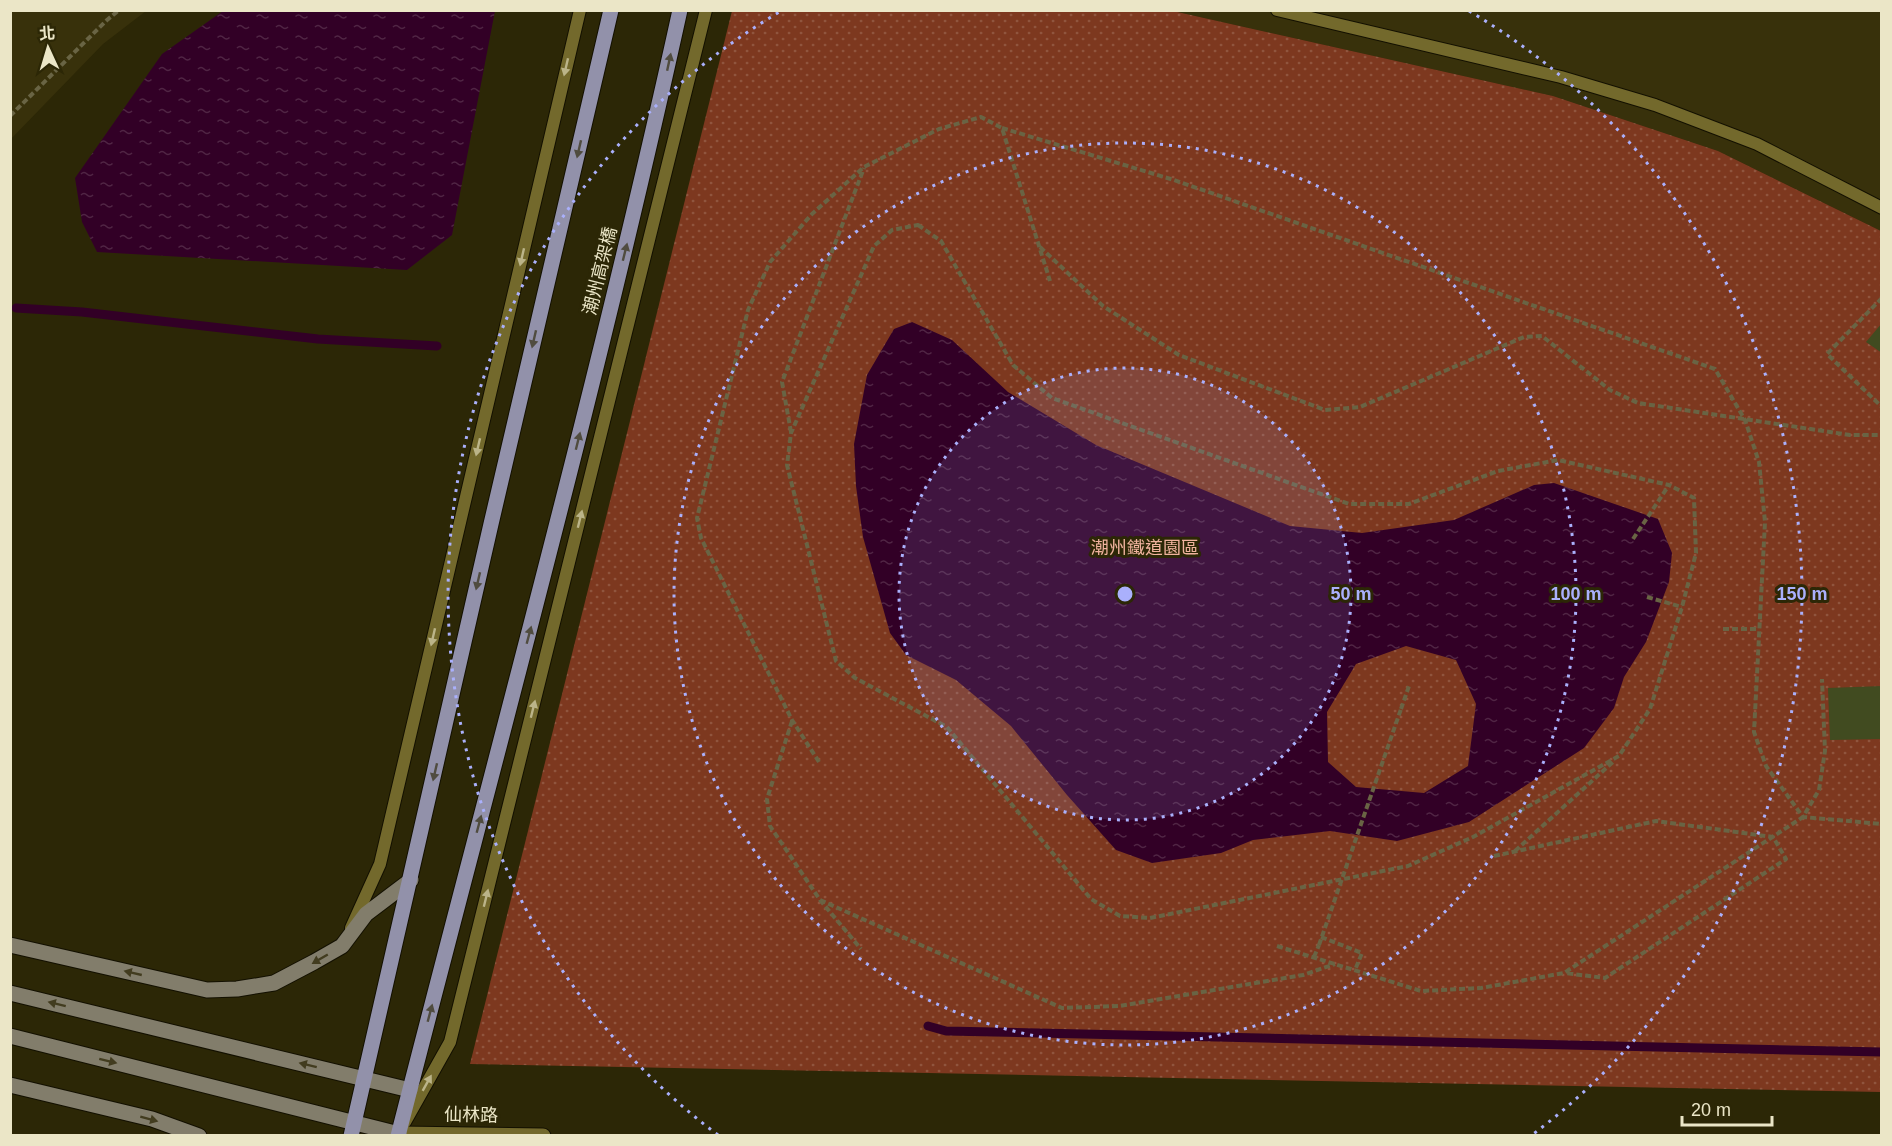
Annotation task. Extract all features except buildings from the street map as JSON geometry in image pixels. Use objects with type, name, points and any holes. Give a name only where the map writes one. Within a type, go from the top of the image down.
[{"type":"main road","points":[[353,1129],[611,10]]},
{"type":"main road","name":"潮州高架橋","points":[[399,1135],[554,539],[645,173],[680,10]]},
{"type":"street","points":[[10,945],[207,990],[237,989],[274,982],[342,946],[366,914],[411,880]]},
{"type":"street","points":[[10,993],[410,1090]]},
{"type":"street","points":[[10,1036],[353,1129],[399,1135]]},
{"type":"street","points":[[10,1085],[152,1119],[199,1136]]},
{"type":"street","name":"仙林路","points":[[399,1135],[543,1136]]},
{"type":"lane","points":[[342,946],[380,864],[580,10]]},
{"type":"lane","points":[[399,1135],[450,1042],[706,10]]},
{"type":"lane","points":[[1277,10],[1560,77],[1655,105],[1757,144],[1881,208]]},
{"type":"path","points":[[10,116],[119,10]]},
{"type":"path","points":[[819,762],[792,720],[701,538],[697,518],[748,310],[770,262],[812,214],[864,167],[939,129],[981,117],[1002,128],[1185,184],[1715,369],[1745,420],[1759,462],[1765,522],[1754,732],[1766,766],[1803,818]]},
{"type":"path","points":[[1002,128],[1050,281]]},
{"type":"path","points":[[791,433],[782,382],[864,167]]},
{"type":"path","points":[[1515,851],[1619,756],[1650,709],[1682,608],[1696,553],[1694,498],[1669,485],[1558,460],[1498,471],[1409,504],[1349,504],[1052,398],[1013,365],[941,241],[918,225],[892,230],[874,246],[791,433],[787,465],[836,661],[855,678],[947,727],[1091,899],[1120,916],[1150,918],[1408,866],[1473,837],[1619,756]]},
{"type":"path","points":[[1039,246],[1103,306],[1179,355],[1325,410],[1360,407],[1524,337],[1542,336],[1610,390],[1638,403],[1850,435],[1881,435]]},
{"type":"path","points":[[1881,298],[1827,354],[1881,407]]},
{"type":"path","points":[[1633,539],[1669,485]]},
{"type":"path","points":[[1647,597],[1682,608]]},
{"type":"path","points":[[1722,629],[1759,629]]},
{"type":"path","points":[[1564,972],[1803,818],[1819,790],[1824,760],[1822,679]]},
{"type":"path","points":[[1314,957],[1409,686]]},
{"type":"path","points":[[792,720],[767,799],[770,826],[820,900],[861,950]]},
{"type":"path","points":[[1803,818],[1881,824]]},
{"type":"path","points":[[1494,856],[1656,821],[1773,837]]},
{"type":"path","points":[[1277,946],[1421,990],[1481,988],[1564,972],[1605,978],[1786,859],[1773,837]]},
{"type":"path","points":[[820,900],[1062,1008],[1119,1006],[1304,975],[1336,964]]},
{"type":"path","points":[[1321,937],[1362,953],[1355,970]]},
{"type":"shaded area","points":[[11,10],[146,11],[103,44],[11,139]]},
{"type":"shaded area","points":[[1173,11],[1881,11],[1881,231],[1718,151],[1553,96]]},
{"type":"green space","name":"潮州鐵道園區","points":[[732,11],[1173,11],[1553,96],[1718,151],[1881,231],[1881,1092],[470,1064]]},
{"type":"water","points":[[223,11],[495,11],[452,235],[407,270],[97,252],[82,222],[75,178],[162,54]]},
{"type":"water","points":[[912,322],[952,340],[1008,392],[1096,445],[1290,526],[1362,533],[1454,520],[1534,485],[1554,483],[1658,519],[1672,553],[1669,582],[1646,642],[1624,677],[1614,708],[1584,748],[1469,822],[1397,841],[1330,831],[1253,840],[1221,853],[1152,863],[1116,850],[1067,795],[1011,726],[956,680],[906,655],[890,633],[863,537],[856,486],[854,444],[867,375],[894,329]],"holes":[[[1406,646],[1456,660],[1476,704],[1468,766],[1424,793],[1356,787],[1328,762],[1327,712],[1356,664]]]},
{"type":"waterway","points":[[16,308],[82,312],[318,339],[437,346]]},
{"type":"waterway","points":[[928,1026],[946,1031],[1882,1052]]}]
